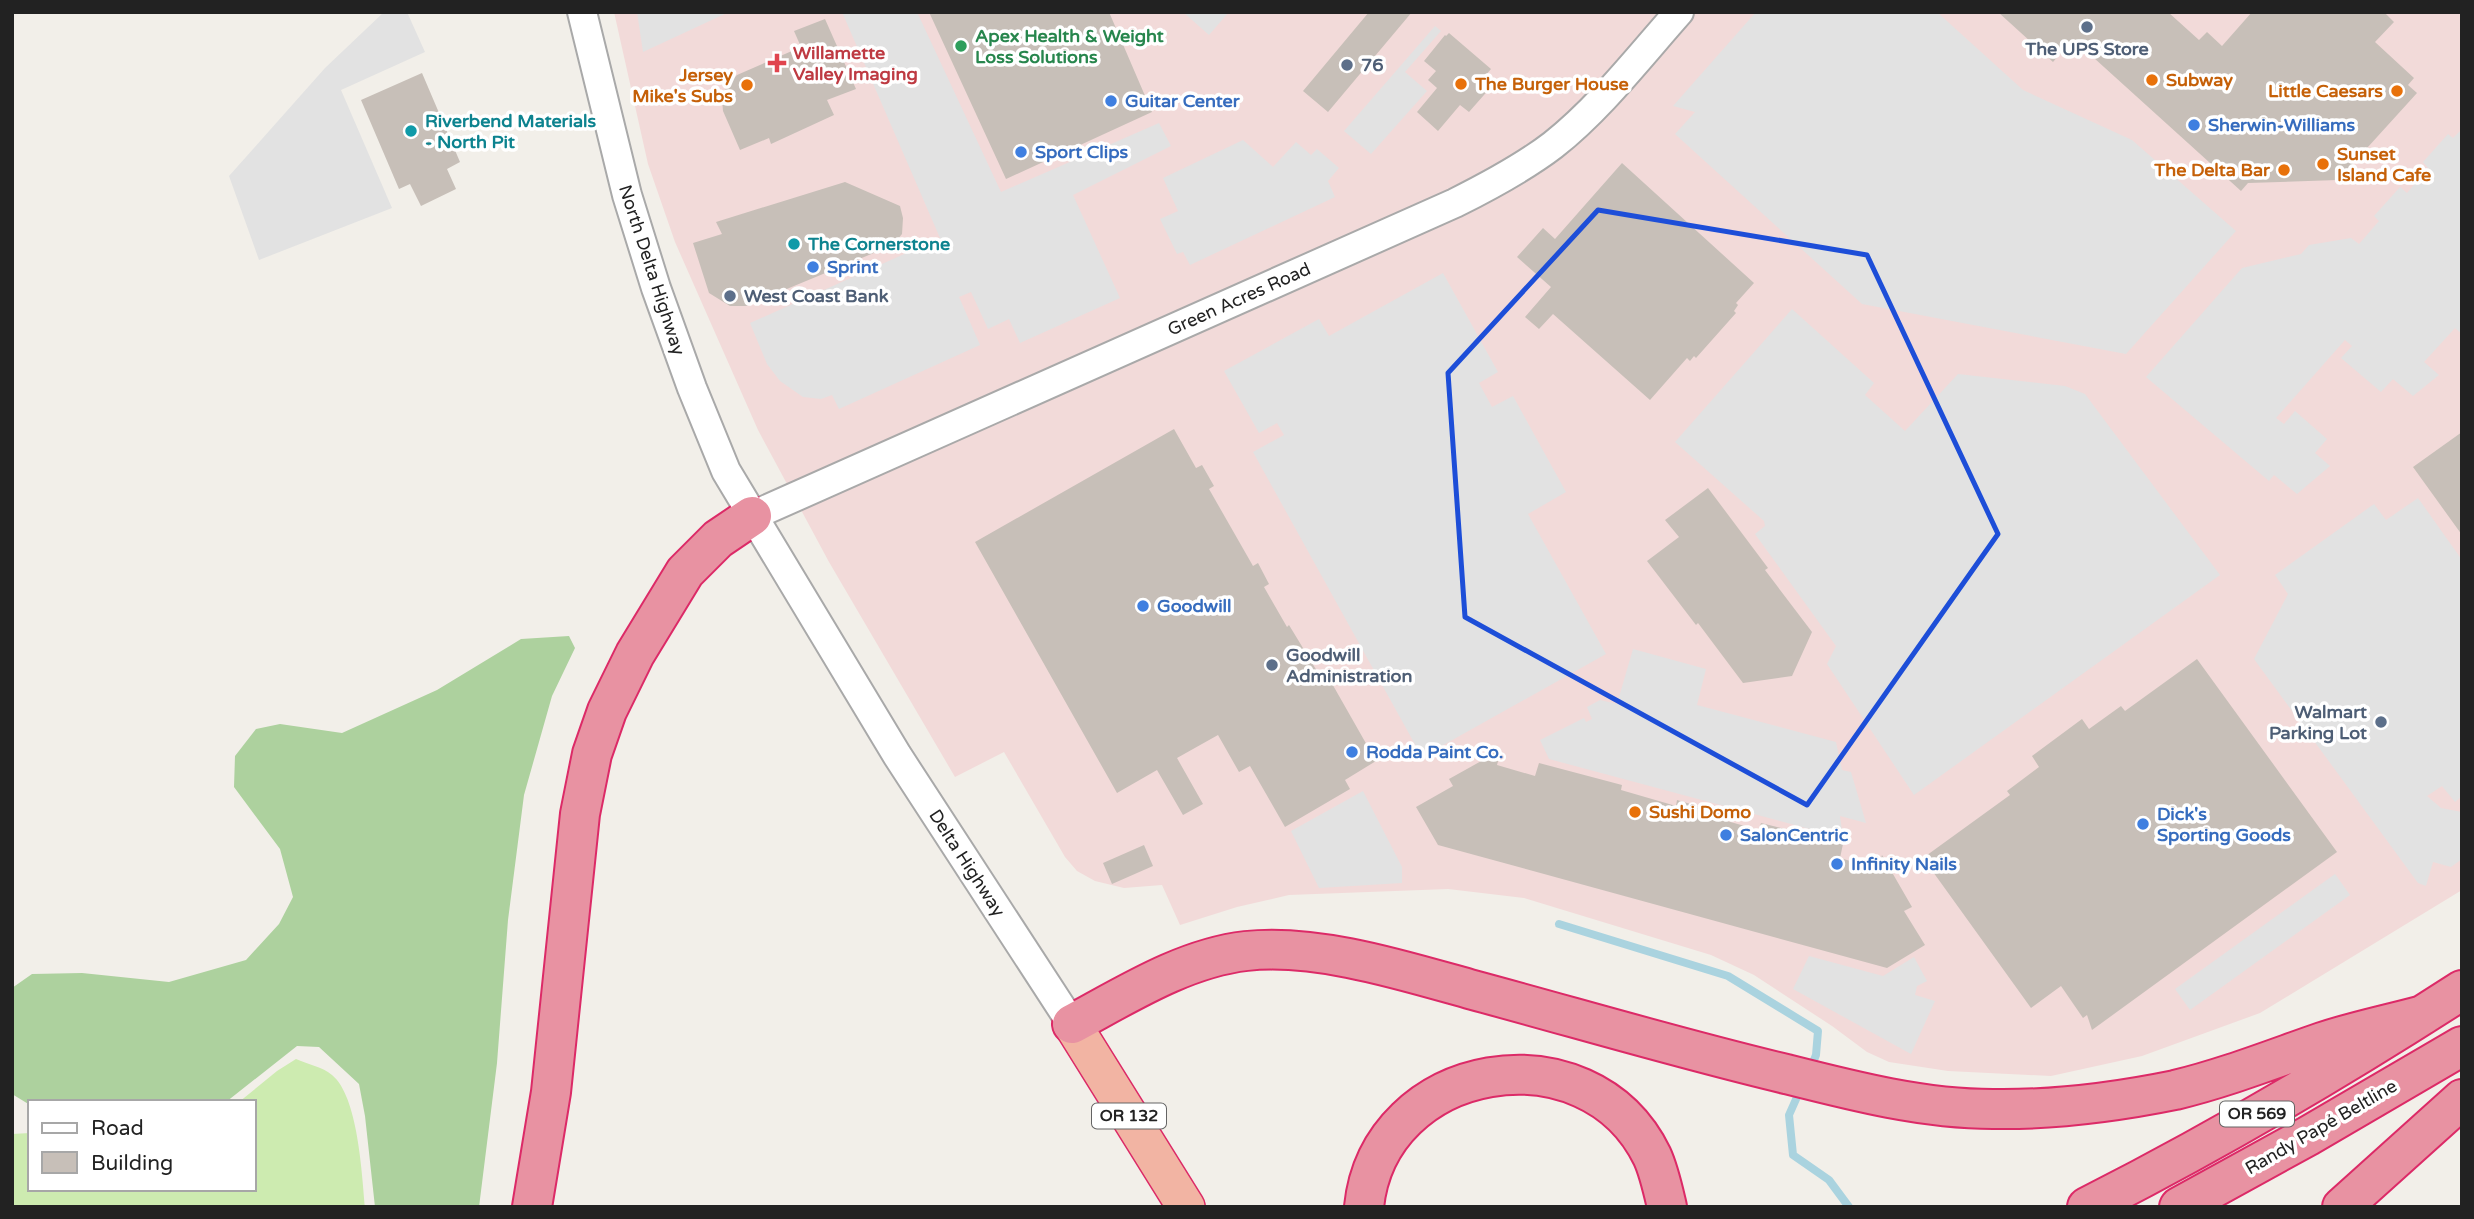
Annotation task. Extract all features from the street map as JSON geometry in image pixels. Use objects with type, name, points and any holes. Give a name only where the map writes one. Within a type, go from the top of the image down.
[{"type":"highway","points":[[532,1207],[551,1092],[580,814],[592,754],[607,711],[635,654],[685,572],[718,538],[752,516]]},
{"type":"highway","points":[[1072,1024],[1134,991],[1202,962],[1244,951],[1287,950],[1335,956],[1438,980],[1754,1067],[1826,1084],[1880,1096],[1993,1110],[2070,1106],[2175,1089],[2221,1077],[2326,1041],[2423,1015]]},
{"type":"highway","name":"OR 569","points":[[2087,1207],[2209,1141],[2462,990]]},
{"type":"highway","name":"Delta Highway","points":[[1072,1024],[1186,1207]]},
{"type":"highway","name":"Randy Papé Beltline","points":[[2179,1207],[2462,1046]]},
{"type":"highway","points":[[1364,1207],[1370,1177],[1381,1153],[1397,1128],[1417,1108],[1437,1094],[1464,1082],[1489,1075],[1512,1073],[1552,1079],[1590,1093],[1609,1104],[1639,1135],[1652,1156],[1667,1207]]},
{"type":"highway","points":[[2342,1207],[2462,1099]]},
{"type":"street","name":"North Delta Highway","points":[[582,12],[627,195],[656,288],[726,471],[752,516]]},
{"type":"street","name":"Green Acres Road","points":[[752,516],[1491,185],[1553,145],[1574,127],[1679,12]]},
{"type":"street","name":"Delta Highway","points":[[752,516],[897,755],[1072,1024]]},
{"type":"highlighted area","points":[[1598,210],[1867,255],[1998,534],[1807,805],[1465,617],[1448,373]]},
{"type":"shaded area","points":[[384,12],[407,12],[425,52],[341,90],[392,208],[259,260],[229,176],[325,68]]},
{"type":"shaded area","points":[[614,12],[2462,12],[2462,890],[2260,1013],[2142,1056],[2051,1076],[1948,1071],[1889,1062],[1867,1052],[1754,975],[1711,955],[1524,898],[1448,889],[1289,895],[1237,907],[1180,925],[1162,885],[1124,888],[1095,881],[1077,871],[1065,857],[1004,752],[955,777],[829,562],[758,430],[675,242],[648,164]]},
{"type":"shaded area","points":[[637,12],[729,12],[643,52]]},
{"type":"shaded area","points":[[842,12],[917,12],[1001,192],[1159,123],[1171,146],[1073,195],[1120,298],[1020,343],[1009,319],[988,329],[971,292],[959,297],[980,345],[839,409],[832,395],[821,399],[803,397],[780,381],[767,364],[750,323],[940,238]]},
{"type":"shaded area","points":[[1183,12],[1229,12],[1209,35]]},
{"type":"shaded area","points":[[1756,12],[1937,12],[2023,90],[2132,140],[2236,231],[2126,354],[1862,304],[1675,134],[1695,112],[1673,106]]},
{"type":"shaded area","points":[[1435,26],[1441,31],[1405,72],[1427,91],[1371,154],[1344,131]]},
{"type":"shaded area","points":[[2462,129],[2462,334],[2455,328],[2424,362],[2439,375],[2413,396],[2393,379],[2381,392],[2341,358],[2352,346],[2345,340],[2276,418],[2284,424],[2295,411],[2327,439],[2315,453],[2330,466],[2297,494],[2274,475],[2269,481],[2146,377],[2242,268],[2301,254],[2309,245],[2351,238],[2359,244],[2379,221],[2374,216],[2400,187],[2407,193],[2428,168],[2423,162],[2448,134],[2453,138]]},
{"type":"shaded area","points":[[1243,140],[1273,167],[1296,142],[1311,155],[1317,149],[1339,168],[1328,181],[1335,197],[1190,265],[1183,252],[1177,254],[1160,219],[1178,211],[1163,178]]},
{"type":"shaded area","points":[[1443,273],[1498,372],[1479,383],[1492,407],[1513,396],[1566,492],[1528,514],[1606,654],[1422,757],[1253,452],[1284,435],[1277,423],[1259,433],[1224,371],[1319,319],[1329,336]]},
{"type":"shaded area","points":[[1792,309],[1874,383],[1865,395],[1905,431],[1958,374],[2065,386],[2085,394],[2220,575],[1914,795],[1827,664],[1836,646],[1755,534],[1765,526],[1764,521],[1675,442]]},
{"type":"shaded area","name":"Walmart Parking Lot","points":[[2418,498],[2462,560],[2462,796],[2455,802],[2442,786],[2427,796],[2441,808],[2462,812],[2462,859],[2451,867],[2433,862],[2426,886],[2418,883],[2254,659],[2288,594],[2275,575],[2374,504],[2386,520]]},
{"type":"shaded area","points":[[1633,649],[1706,669],[1697,705],[1836,742],[1842,770],[1851,772],[1866,823],[1840,816],[1843,838],[1549,759],[1540,740],[1584,718],[1586,722],[1592,719],[1587,707],[1600,700],[1617,704]]},
{"type":"shaded area","points":[[1363,791],[1402,867],[1402,883],[1319,888],[1291,831]]},
{"type":"shaded area","points":[[2335,874],[2350,895],[2190,1010],[2175,989]]},
{"type":"shaded area","points":[[1809,956],[1883,976],[1914,957],[1927,981],[1917,986],[1915,995],[1935,1001],[1911,1054],[1793,989]]},
{"type":"green space","points":[[569,636],[575,648],[552,696],[524,795],[508,920],[497,1063],[479,1207],[375,1207],[359,1084],[319,1047],[297,1046],[229,1100],[28,1100],[28,1104],[12,1094],[12,988],[32,974],[82,973],[169,982],[246,960],[279,924],[293,897],[280,849],[234,787],[235,756],[256,729],[280,724],[342,733],[437,690],[521,639]]},
{"type":"green space","points":[[296,1059],[328,1072],[341,1085],[348,1100],[357,1136],[365,1207],[12,1207],[12,1134],[28,1133],[28,1191],[256,1191],[256,1100],[241,1100]]},
{"type":"building","points":[[929,12],[1109,12],[1152,112],[1006,179]]},
{"type":"building","points":[[1369,12],[1412,12],[1328,112],[1303,91]]},
{"type":"building","points":[[1998,12],[2168,12],[2199,40],[2207,32],[2222,46],[2252,12],[2384,12],[2394,22],[2375,42],[2414,78],[2408,85],[2417,93],[2338,180],[2248,183],[2241,191],[2073,39],[2053,62]]},
{"type":"building","points":[[825,19],[856,89],[827,100],[834,115],[771,144],[769,138],[740,150],[723,111],[722,99],[727,85],[737,75],[801,47],[794,31]]},
{"type":"building","name":"The Burger House","points":[[1449,33],[1491,69],[1485,76],[1493,82],[1469,112],[1460,105],[1438,131],[1417,112],[1437,88],[1428,80],[1436,71],[1424,61]]},
{"type":"building","name":"Riverbend Materials - North Pit","points":[[422,73],[460,162],[447,169],[456,189],[421,206],[410,184],[399,189],[361,100]]},
{"type":"building","points":[[1622,163],[1754,283],[1736,303],[1736,313],[1696,358],[1694,356],[1690,361],[1687,358],[1650,400],[1553,314],[1539,329],[1525,317],[1551,287],[1517,257],[1543,228],[1555,239]]},
{"type":"building","name":"The Cornerstone","points":[[845,182],[900,206],[903,218],[902,234],[893,245],[746,306],[730,306],[709,293],[693,243],[722,234],[716,222]]},
{"type":"building","name":"Goodwill","points":[[1174,429],[1196,468],[1202,465],[1214,486],[1209,489],[1253,566],[1258,563],[1269,584],[1264,587],[1287,627],[1289,625],[1320,676],[1326,673],[1376,761],[1345,780],[1350,789],[1285,827],[1250,766],[1239,772],[1218,735],[1177,758],[1203,804],[1183,815],[1157,770],[1117,793],[975,542]]},
{"type":"building","points":[[2462,432],[2462,535],[2413,467]]},
{"type":"building","points":[[1708,488],[1812,632],[1792,676],[1743,683],[1647,561],[1679,537],[1665,520]]},
{"type":"building","name":"Dick's Sporting Goods","points":[[2197,659],[2337,852],[2092,1030],[2087,1015],[2083,1018],[2061,986],[2031,1008],[1923,858],[2010,795],[2007,791],[2039,767],[2032,756],[2082,719],[2089,729],[2121,706],[2125,711]]},
{"type":"building","points":[[1501,750],[1497,765],[1535,776],[1539,763],[1622,785],[1621,790],[1676,806],[1677,800],[1704,808],[1702,814],[1759,830],[1761,823],[1843,844],[1840,858],[1878,869],[1882,855],[1912,907],[1904,911],[1925,945],[1887,968],[1438,845],[1416,807],[1453,786],[1449,779]]},
{"type":"building","points":[[1144,845],[1153,866],[1112,884],[1103,863]]},
{"type":"waterway","points":[[1559,924],[1728,976],[1818,1031],[1816,1055],[1810,1070]]},
{"type":"waterway","points":[[1801,1088],[1789,1115],[1793,1155],[1829,1180],[1849,1207]]},
{"type":"place","name":"The UPS Store","points":[[2087,27]]},
{"type":"place","name":"Apex Health & Weight Loss Solutions","points":[[961,46]]},
{"type":"place","name":"Willamette Valley Imaging","points":[[777,63]]},
{"type":"place","name":"76","points":[[1347,65]]},
{"type":"place","name":"Subway","points":[[2152,80]]},
{"type":"place","name":"The Burger House","points":[[1461,84]]},
{"type":"place","name":"Jersey Mike's Subs","points":[[747,85]]},
{"type":"place","name":"Little Caesars","points":[[2397,91]]},
{"type":"place","name":"Guitar Center","points":[[1111,101]]},
{"type":"place","name":"Sherwin-Williams","points":[[2194,125]]},
{"type":"place","name":"Riverbend Materials - North Pit","points":[[411,131]]},
{"type":"place","name":"Sport Clips","points":[[1021,152]]},
{"type":"place","name":"Sunset Island Cafe","points":[[2323,164]]},
{"type":"place","name":"The Delta Bar","points":[[2284,170]]},
{"type":"place","name":"The Cornerstone","points":[[794,244]]},
{"type":"place","name":"Sprint","points":[[813,267]]},
{"type":"place","name":"West Coast Bank","points":[[730,296]]},
{"type":"place","name":"Goodwill","points":[[1143,606]]},
{"type":"place","name":"Goodwill Administration","points":[[1272,665]]},
{"type":"place","name":"Walmart Parking Lot","points":[[2381,722]]},
{"type":"place","name":"Rodda Paint Co.","points":[[1352,752]]},
{"type":"place","name":"Sushi Domo","points":[[1635,812]]},
{"type":"place","name":"Dick's Sporting Goods","points":[[2143,824]]},
{"type":"place","name":"SalonCentric","points":[[1726,835]]},
{"type":"place","name":"Infinity Nails","points":[[1837,864]]}]
